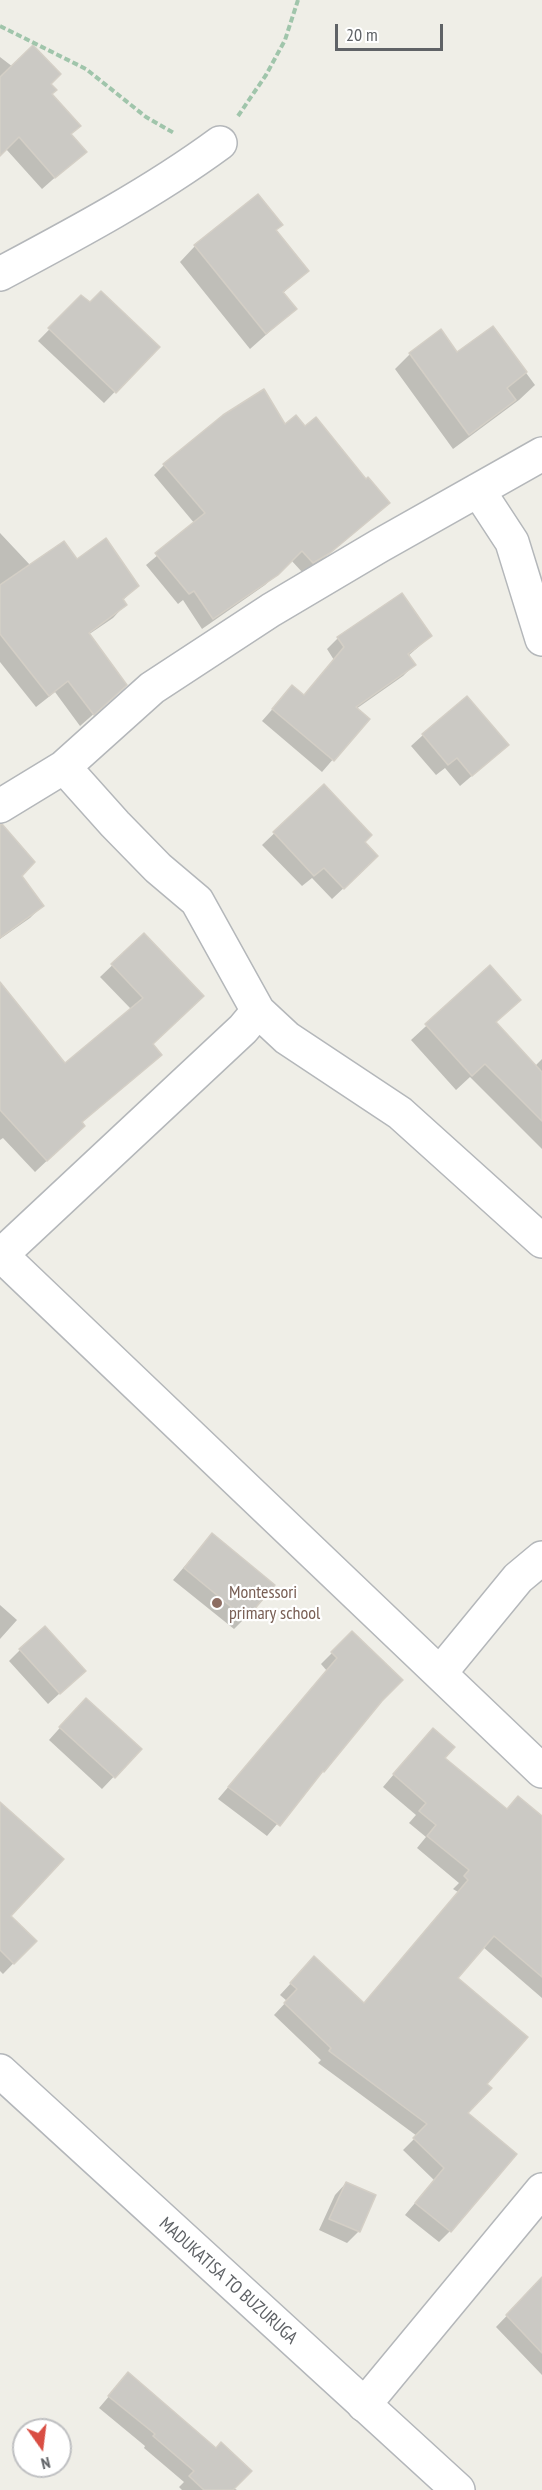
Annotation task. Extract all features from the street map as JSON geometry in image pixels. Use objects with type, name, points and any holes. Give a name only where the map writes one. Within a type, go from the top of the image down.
[{"type":"street","points":[[0,274],[73,235],[196,160],[220,142]]},
{"type":"street","points":[[0,806],[64,767],[152,688],[271,610],[542,454]]},
{"type":"street","points":[[478,489],[512,542],[542,639]]},
{"type":"street","points":[[64,767],[122,832],[158,868],[197,901],[258,1011],[287,1038],[400,1113],[542,1241]]},
{"type":"street","points":[[258,1011],[243,1029],[0,1255],[542,1771]]},
{"type":"street","points":[[440,1673],[518,1578],[542,1558]]},
{"type":"street","name":"MADUKATISA TO BUZURUGA","points":[[0,2071],[458,2490]]},
{"type":"street","points":[[364,2405],[542,2190]]},
{"type":"path","points":[[0,26],[86,69],[146,117],[165,129],[187,138],[220,142],[266,75],[285,40],[298,0]]},
{"type":"building","points":[[33,45],[61,74],[51,84],[57,90],[52,94],[81,126],[71,134],[87,152],[55,178],[19,137],[0,156],[0,77]]},
{"type":"building","points":[[258,194],[283,225],[276,230],[309,271],[283,292],[297,309],[266,334],[194,245]]},
{"type":"building","points":[[101,291],[160,347],[116,393],[48,328],[81,295],[90,302]]},
{"type":"building","points":[[493,326],[527,372],[507,388],[516,400],[469,435],[409,353],[441,329],[457,352]]},
{"type":"building","points":[[264,389],[285,424],[296,415],[305,426],[316,417],[366,479],[368,477],[390,503],[330,553],[313,563],[302,551],[278,575],[213,619],[194,591],[189,594],[155,553],[205,513],[163,464],[223,415]]},
{"type":"building","points":[[106,538],[139,586],[123,599],[127,605],[89,633],[127,685],[94,715],[68,681],[49,696],[0,634],[0,585],[64,541],[77,559]]},
{"type":"building","points":[[402,593],[432,636],[408,654],[416,665],[356,707],[370,719],[334,761],[272,709],[292,685],[304,695],[344,647],[337,637]]},
{"type":"building","points":[[467,696],[509,745],[472,776],[457,758],[448,765],[422,734]]},
{"type":"building","points":[[324,784],[372,835],[365,842],[378,856],[344,889],[324,868],[314,876],[273,832]]},
{"type":"building","points":[[2,824],[35,862],[22,876],[44,906],[0,938],[0,825]]},
{"type":"building","points":[[144,933],[204,996],[153,1044],[162,1055],[82,1122],[85,1126],[47,1161],[0,1110],[0,982],[65,1063],[143,998],[111,964]]},
{"type":"building","points":[[490,965],[521,1000],[496,1022],[542,1072],[542,1121],[485,1064],[472,1076],[425,1024]]},
{"type":"building","points":[[212,1533],[275,1585],[246,1619],[184,1568]]},
{"type":"building","points":[[45,1626],[86,1671],[60,1694],[19,1649]]},
{"type":"building","points":[[352,1631],[403,1680],[382,1701],[323,1771],[280,1826],[228,1787],[337,1658],[331,1652]]},
{"type":"building","points":[[86,1698],[142,1749],[115,1778],[59,1727]]},
{"type":"building","points":[[433,1728],[455,1747],[445,1758],[507,1809],[518,1796],[542,1816],[542,1977],[494,1936],[458,1978],[528,2037],[487,2084],[492,2088],[468,2113],[517,2154],[451,2232],[415,2203],[444,2168],[413,2138],[427,2124],[329,2051],[331,2048],[284,2003],[297,1989],[290,1983],[314,1956],[364,2003],[468,1880],[464,1876],[469,1870],[427,1836],[436,1825],[419,1811],[426,1803],[393,1774]]},
{"type":"building","points":[[0,1802],[64,1859],[11,1916],[37,1941],[14,1964],[0,1950]]},
{"type":"building","points":[[346,2182],[376,2195],[360,2232],[329,2219]]},
{"type":"building","points":[[542,2277],[542,2353],[506,2315]]},
{"type":"building","points":[[128,2372],[216,2448],[221,2442],[252,2471],[233,2490],[204,2490],[189,2476],[194,2471],[153,2436],[155,2434],[108,2396]]},
{"type":"place","name":"Montessori primary school","points":[[217,1603]]}]
